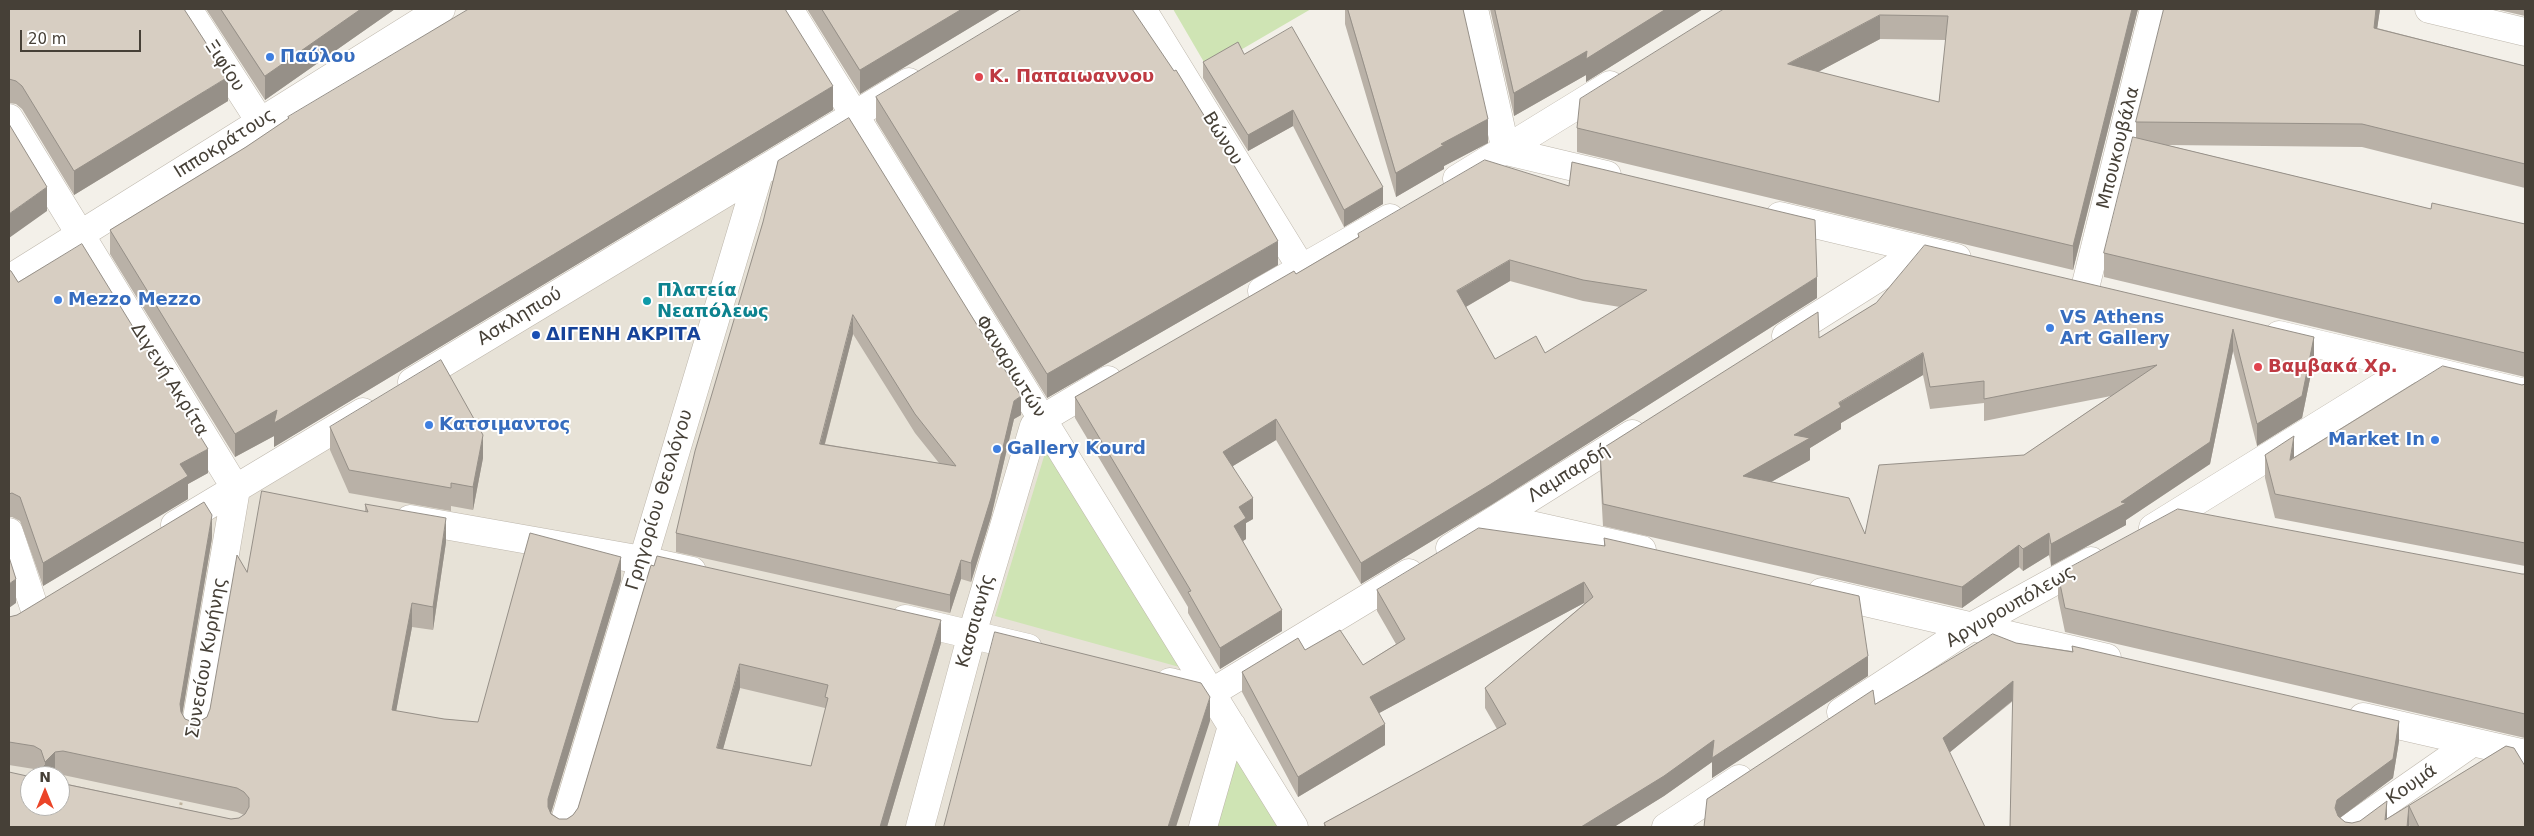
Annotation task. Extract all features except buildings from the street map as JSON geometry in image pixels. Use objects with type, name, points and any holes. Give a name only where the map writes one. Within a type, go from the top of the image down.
[{"type":"street","name":"Ξιφίου","points":[[188,9],[260,122]]},
{"type":"street","name":"Ιπποκράτους","points":[[9,278],[441,9]]},
{"type":"street","name":"Φαναριωτών","points":[[789,9],[1294,827]]},
{"type":"street","name":"Βώνου","points":[[1142,9],[1302,268]]},
{"type":"street","points":[[1474,9],[1506,151]]},
{"type":"street","name":"Μπουκουβάλα","points":[[2085,288],[2154,9]]},
{"type":"street","points":[[2429,9],[2525,32]]},
{"type":"street","name":"Ασκληπιού","points":[[152,539],[930,69]]},
{"type":"street","points":[[1438,190],[1506,151],[1632,72]]},
{"type":"street","name":"Διγενή Ακρίτα","points":[[9,118],[236,489]]},
{"type":"street","points":[[1506,151],[1632,181]]},
{"type":"street","name":"Γρηγορίου Θεολόγου","points":[[563,827],[759,173]]},
{"type":"street","points":[[1243,302],[1413,205]]},
{"type":"street","points":[[1758,211],[1980,263]]},
{"type":"street","points":[[1765,350],[1922,250]]},
{"type":"street","points":[[2058,282],[2114,295]]},
{"type":"street","points":[[2259,330],[2525,393]]},
{"type":"street","name":"Αργυρουπόλεως","points":[[1823,724],[1971,627],[2177,515],[2414,367]]},
{"type":"street","points":[[1042,419],[1126,370]]},
{"type":"street","name":"Λαμπαρδή","points":[[1211,692],[1500,518],[1657,418]]},
{"type":"street","name":"Κασσιανής","points":[[920,827],[972,634],[1034,426],[1042,419]]},
{"type":"street","points":[[236,489],[275,495]]},
{"type":"street","name":"Συνεσίου Κυρήνης","points":[[195,730],[236,489]]},
{"type":"street","points":[[381,514],[642,560],[720,577]]},
{"type":"street","points":[[2177,515],[2216,522]]},
{"type":"street","points":[[1500,518],[1663,555]]},
{"type":"street","points":[[9,532],[25,616],[60,595]]},
{"type":"street","points":[[1798,586],[2135,664]]},
{"type":"street","points":[[884,614],[1048,653]]},
{"type":"street","points":[[1144,676],[1211,692]]},
{"type":"street","points":[[2338,711],[2525,754]]},
{"type":"street","points":[[1203,827],[1232,726]]},
{"type":"street","name":"Κουμά","points":[[2351,827],[2473,742]]},
{"type":"street","points":[[1666,827],[1756,768]]},
{"type":"path","points":[[178,816],[184,787]]},
{"type":"shaded area","points":[[846,131],[1289,827],[9,827],[9,628]]},
{"type":"green space","points":[[1173,9],[1311,9],[1208,69]]},
{"type":"green space","points":[[1046,450],[1183,668],[995,616]]},
{"type":"green space","points":[[1233,745],[1283,827],[1210,827]]},
{"type":"place","name":"Παύλου","points":[[270,57]]},
{"type":"place","name":"Κ. Παπαιωαννου","points":[[979,77]]},
{"type":"place","name":"Mezzo Mezzo","points":[[58,300]]},
{"type":"place","name":"Πλατεία Νεαπόλεως","points":[[647,301]]},
{"type":"place","name":"VS Athens Art Gallery","points":[[2050,328]]},
{"type":"place","name":"ΔΙΓΕΝΗ ΑΚΡΙΤΑ","points":[[536,335]]},
{"type":"place","name":"Βαμβακά Χρ.","points":[[2258,367]]},
{"type":"place","name":"Κατσιμαντος","points":[[429,425]]},
{"type":"place","name":"Market In","points":[[2435,440]]},
{"type":"place","name":"Gallery Kourd","points":[[997,449]]}]
